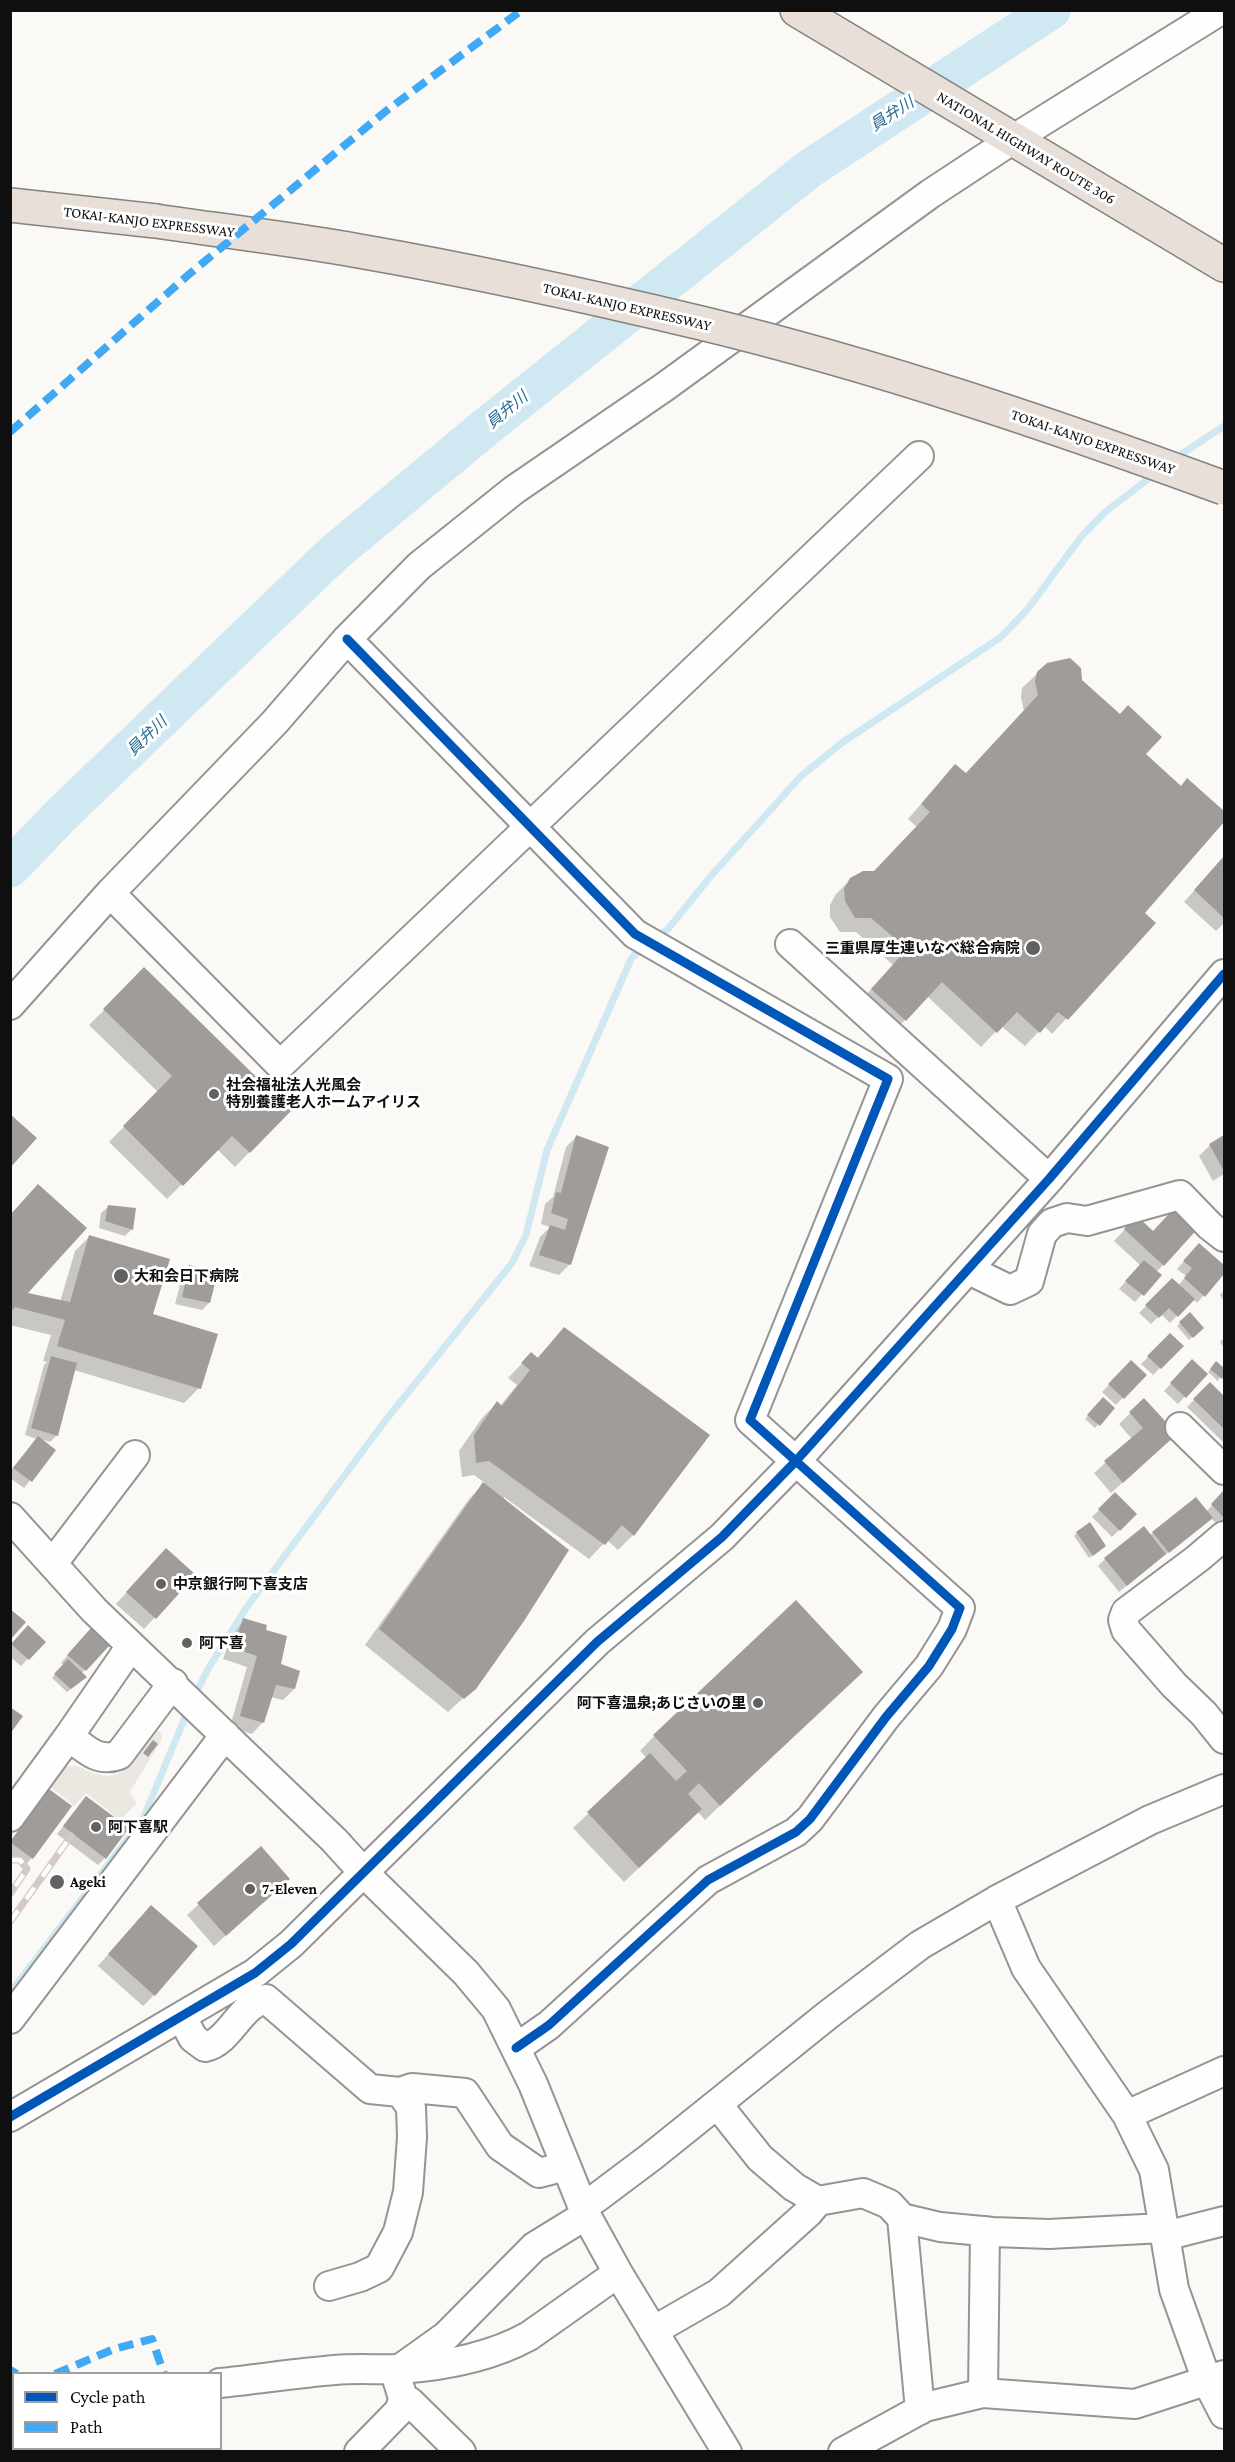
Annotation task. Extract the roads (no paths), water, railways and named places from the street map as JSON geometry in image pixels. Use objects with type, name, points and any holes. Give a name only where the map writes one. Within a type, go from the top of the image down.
[{"type":"highway","name":"NATIONAL HIGHWAY ROUTE 306","points":[[797,10],[1006,137],[1224,265]]},
{"type":"highway","name":"TOKAI-KANJO EXPRESSWAY","points":[[10,205],[156,221],[357,250],[569,292],[704,324],[870,369],[1072,432],[1224,488]]},
{"type":"street","points":[[10,1005],[110,893],[274,723],[347,639],[420,566],[514,490],[663,388],[1006,137],[1221,10]]},
{"type":"street","points":[[110,893],[280,1065],[919,456]]},
{"type":"street","points":[[347,639],[635,934],[888,1079],[750,1420],[960,1608],[951,1629],[929,1666],[886,1717],[803,1826],[708,1880],[549,2025],[516,2048]]},
{"type":"street","points":[[790,944],[1049,1179]]},
{"type":"street","points":[[10,2117],[255,1972],[291,1944],[597,1642],[722,1537],[795,1462],[1049,1179],[1224,974]]},
{"type":"street","points":[[969,1270],[1010,1290],[1029,1281],[1042,1234],[1052,1223],[1066,1218],[1087,1221],[1180,1195],[1224,1237]]},
{"type":"street","points":[[1180,1426],[1224,1470]]},
{"type":"street","points":[[53,1563],[135,1455]]},
{"type":"street","points":[[10,1517],[94,1610],[334,1840],[364,1874],[466,1973],[496,2009],[516,2048],[584,2210],[618,2273],[727,2451]]},
{"type":"street","points":[[1224,1536],[1126,1612],[1123,1620],[1126,1630],[1174,1685],[1204,1714],[1224,1739]]},
{"type":"street","points":[[10,1817],[132,1646]]},
{"type":"street","points":[[69,1736],[94,1755],[110,1758],[119,1755],[188,1698]]},
{"type":"street","points":[[10,2019],[225,1735]]},
{"type":"street","points":[[397,2369],[446,2336],[534,2247],[920,1945],[997,1900],[1150,1820],[1224,1789]]},
{"type":"street","points":[[997,1900],[1026,1968],[1127,2115],[1154,2170],[1174,2289],[1216,2378],[1224,2414]]},
{"type":"street","points":[[182,2016],[193,2038],[205,2047],[213,2045],[243,2013],[260,2000],[266,1999],[370,2089],[400,2092],[412,2088],[465,2093],[500,2146],[539,2173],[566,2166]]},
{"type":"street","points":[[1127,2115],[1224,2071]]},
{"type":"street","points":[[329,2286],[360,2277],[379,2268],[398,2232],[408,2192],[412,2137],[411,2107],[400,2092]]},
{"type":"street","points":[[717,2104],[760,2158],[794,2187],[818,2201],[863,2193],[889,2204],[902,2218],[940,2228],[984,2231],[1049,2234],[1164,2232],[1224,2221]]},
{"type":"street","points":[[653,2331],[719,2293],[809,2212],[818,2201]]},
{"type":"street","points":[[902,2218],[920,2410]]},
{"type":"street","points":[[983,2393],[984,2231]]},
{"type":"street","points":[[222,2383],[295,2373],[361,2368],[397,2369],[476,2357],[514,2345],[618,2273]]},
{"type":"street","points":[[359,2451],[400,2410],[403,2398],[397,2369]]},
{"type":"street","points":[[843,2451],[920,2410],[983,2393],[1135,2404],[1216,2378]]},
{"type":"street","points":[[403,2398],[461,2451]]},
{"type":"waterway","name":"員弁川","points":[[10,868],[62,814],[333,554],[492,422],[809,169],[1051,10]]},
{"type":"waterway","points":[[1174,459],[1224,426]]},
{"type":"waterway","points":[[656,937],[668,929],[710,877],[801,776],[843,742],[1001,637],[1027,610],[1081,537],[1105,512],[1156,473]]},
{"type":"waterway","points":[[194,1697],[208,1669],[246,1608],[385,1421],[512,1263],[526,1235],[547,1150],[632,957],[643,948]]},
{"type":"waterway","points":[[10,1993],[143,1819],[188,1710]]},
{"type":"railway","points":[[10,1922],[71,1836]]},
{"type":"railway","points":[[10,1860],[20,1860],[27,1869],[10,1894]]},
{"type":"place","name":"三重県厚生連いなべ総合病院","points":[[1033,948]]},
{"type":"place","name":"社会福祉法人光風会 特別養護老人ホームアイリス","points":[[214,1094]]},
{"type":"place","name":"大和会日下病院","points":[[121,1276]]},
{"type":"place","name":"中京銀行阿下喜支店","points":[[161,1584]]},
{"type":"place","name":"阿下喜","points":[[187,1643]]},
{"type":"place","name":"阿下喜温泉;あじさいの里","points":[[758,1703]]},
{"type":"place","name":"阿下喜駅","points":[[96,1827]]},
{"type":"place","name":"Ageki","points":[[57,1882]]},
{"type":"place","name":"7-Eleven","points":[[250,1889]]}]
